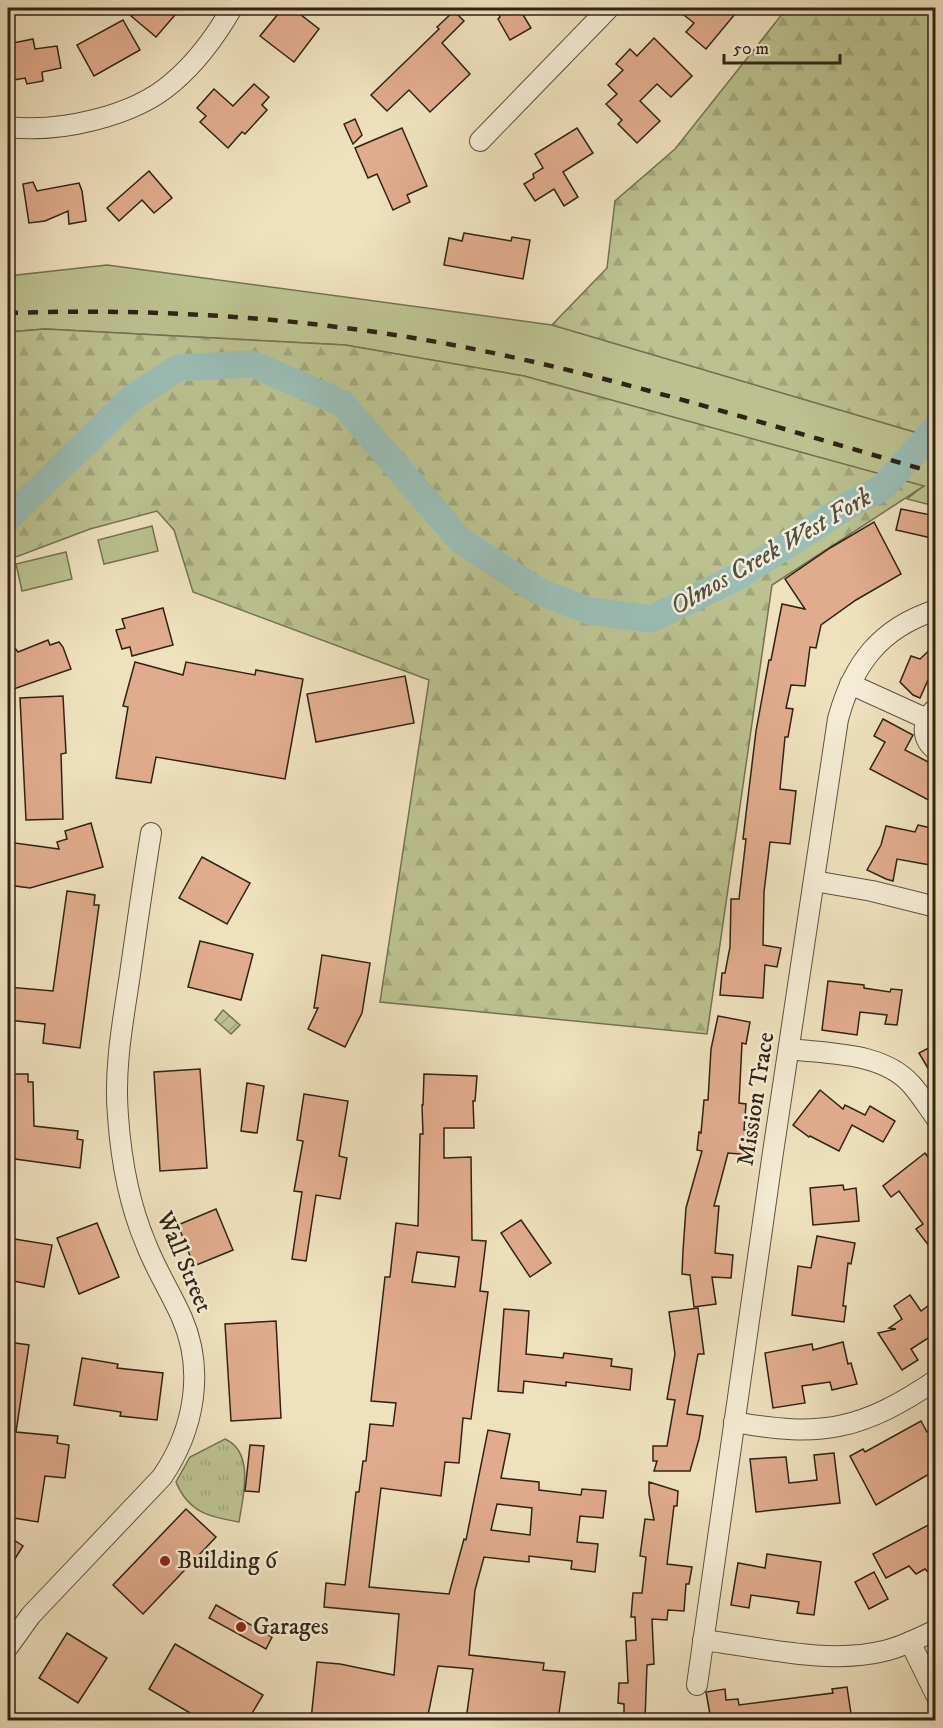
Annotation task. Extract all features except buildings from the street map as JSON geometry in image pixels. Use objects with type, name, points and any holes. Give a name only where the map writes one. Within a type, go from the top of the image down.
[{"type":"street","points":[[8,127],[47,128],[80,124],[112,115],[152,97],[172,83],[195,59],[232,8]]},
{"type":"street","points":[[480,141],[609,8]]},
{"type":"street","name":"Mission Trace","points":[[697,1685],[838,719],[850,684],[860,664],[875,645],[911,619],[936,610]]},
{"type":"street","points":[[850,684],[931,714],[924,732],[925,738],[936,750]]},
{"type":"street","name":"Wall Street","points":[[8,1647],[31,1615],[162,1477],[172,1463],[186,1432],[193,1399],[194,1366],[187,1332],[145,1243],[122,1158],[117,1114],[119,1046],[151,833]]},
{"type":"street","points":[[814,881],[936,907]]},
{"type":"street","points":[[789,1049],[854,1057],[896,1071],[911,1084],[936,1119]]},
{"type":"street","points":[[734,1422],[784,1430],[808,1431],[843,1426],[896,1406],[936,1380]]},
{"type":"street","points":[[704,1640],[846,1658],[884,1651],[936,1630]]},
{"type":"street","points":[[910,1642],[936,1695]]},
{"type":"green space","points":[[787,8],[935,8],[935,438],[552,325],[607,268],[615,201],[675,149]]},
{"type":"green space","points":[[107,265],[552,325],[935,438],[935,506],[907,499],[923,486],[524,376],[345,345],[45,329],[8,332],[8,276]]},
{"type":"green space","points":[[45,329],[345,345],[524,376],[924,486],[772,585],[707,1034],[380,1002],[429,680],[193,592],[174,530],[157,511],[90,529],[8,560],[8,332]]},
{"type":"green space","points":[[152,526],[158,551],[104,564],[98,540]]},
{"type":"green space","points":[[66,552],[72,579],[22,591],[16,564]]},
{"type":"green space","points":[[223,1010],[240,1025],[231,1034],[215,1020]]},
{"type":"green space","points":[[225,1439],[234,1445],[244,1464],[244,1488],[239,1522],[218,1518],[193,1507],[176,1482],[190,1457]]},
{"type":"waterway","name":"Olmos Creek West Fork","points":[[8,518],[133,397],[178,368],[252,364],[342,403],[460,540],[538,591],[589,611],[651,619],[737,577],[852,503],[882,488],[936,428]]},
{"type":"railway","points":[[8,313],[118,312],[229,316],[339,327],[448,344],[632,386],[936,473]]},
{"type":"place","name":"Building 6","points":[[165,1561]]},
{"type":"place","name":"Garages","points":[[241,1627]]}]
